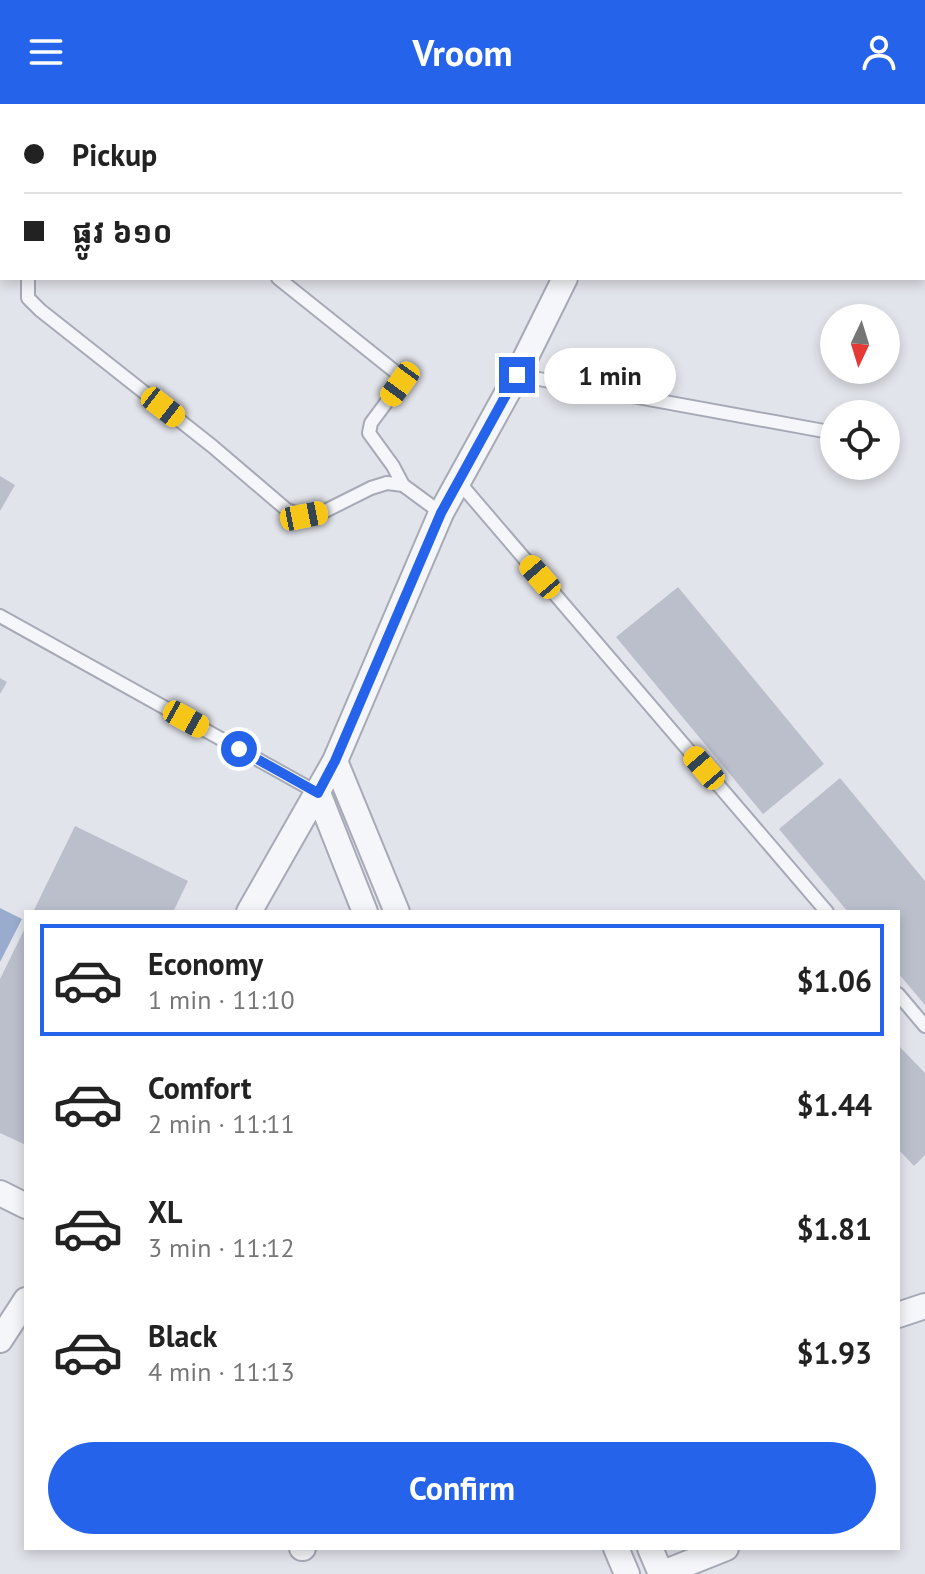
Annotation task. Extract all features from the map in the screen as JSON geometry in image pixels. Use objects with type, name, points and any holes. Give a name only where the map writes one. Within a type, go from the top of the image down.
[{"type":"street","points":[[250,910],[335,761],[441,513],[517,375],[564,280]]},
{"type":"street","points":[[335,761],[396,910]]},
{"type":"street","points":[[318,793],[364,910]]},
{"type":"street","points":[[0,1193],[24,1205]]},
{"type":"street","points":[[0,1340],[24,1303]]},
{"type":"street","points":[[900,1314],[925,1306]]},
{"type":"street","points":[[617,1550],[627,1574]]},
{"type":"street","points":[[651,1550],[661,1574],[721,1550]]},
{"type":"lane","points":[[28,280],[28,298],[40,310],[212,446],[287,510],[304,516],[323,512],[371,488],[387,483],[403,485]]},
{"type":"lane","points":[[280,280],[398,374],[400,384],[371,423],[369,433],[403,485],[441,513]]},
{"type":"lane","points":[[517,375],[820,430]]},
{"type":"lane","points":[[458,481],[825,910]]},
{"type":"lane","points":[[0,616],[318,793]]},
{"type":"lane","points":[[900,996],[925,1026]]},
{"type":"water","points":[[0,908],[22,919],[0,962]]},
{"type":"building","points":[[0,476],[15,485],[0,511]]},
{"type":"building","points":[[678,587],[824,764],[763,814],[616,637]]},
{"type":"building","points":[[0,678],[7,682],[0,694]]},
{"type":"building","points":[[840,778],[925,881],[925,1005],[900,975],[900,910],[846,910],[779,829]]},
{"type":"building","points":[[75,826],[188,881],[174,910],[34,910]]},
{"type":"building","points":[[24,930],[24,1144],[0,1133],[0,979]]},
{"type":"building","points":[[900,1047],[925,1073],[925,1155],[914,1166],[900,1151]]},
{"type":"route","points":[[239,749],[318,793],[335,761],[441,513],[517,375]]}]
